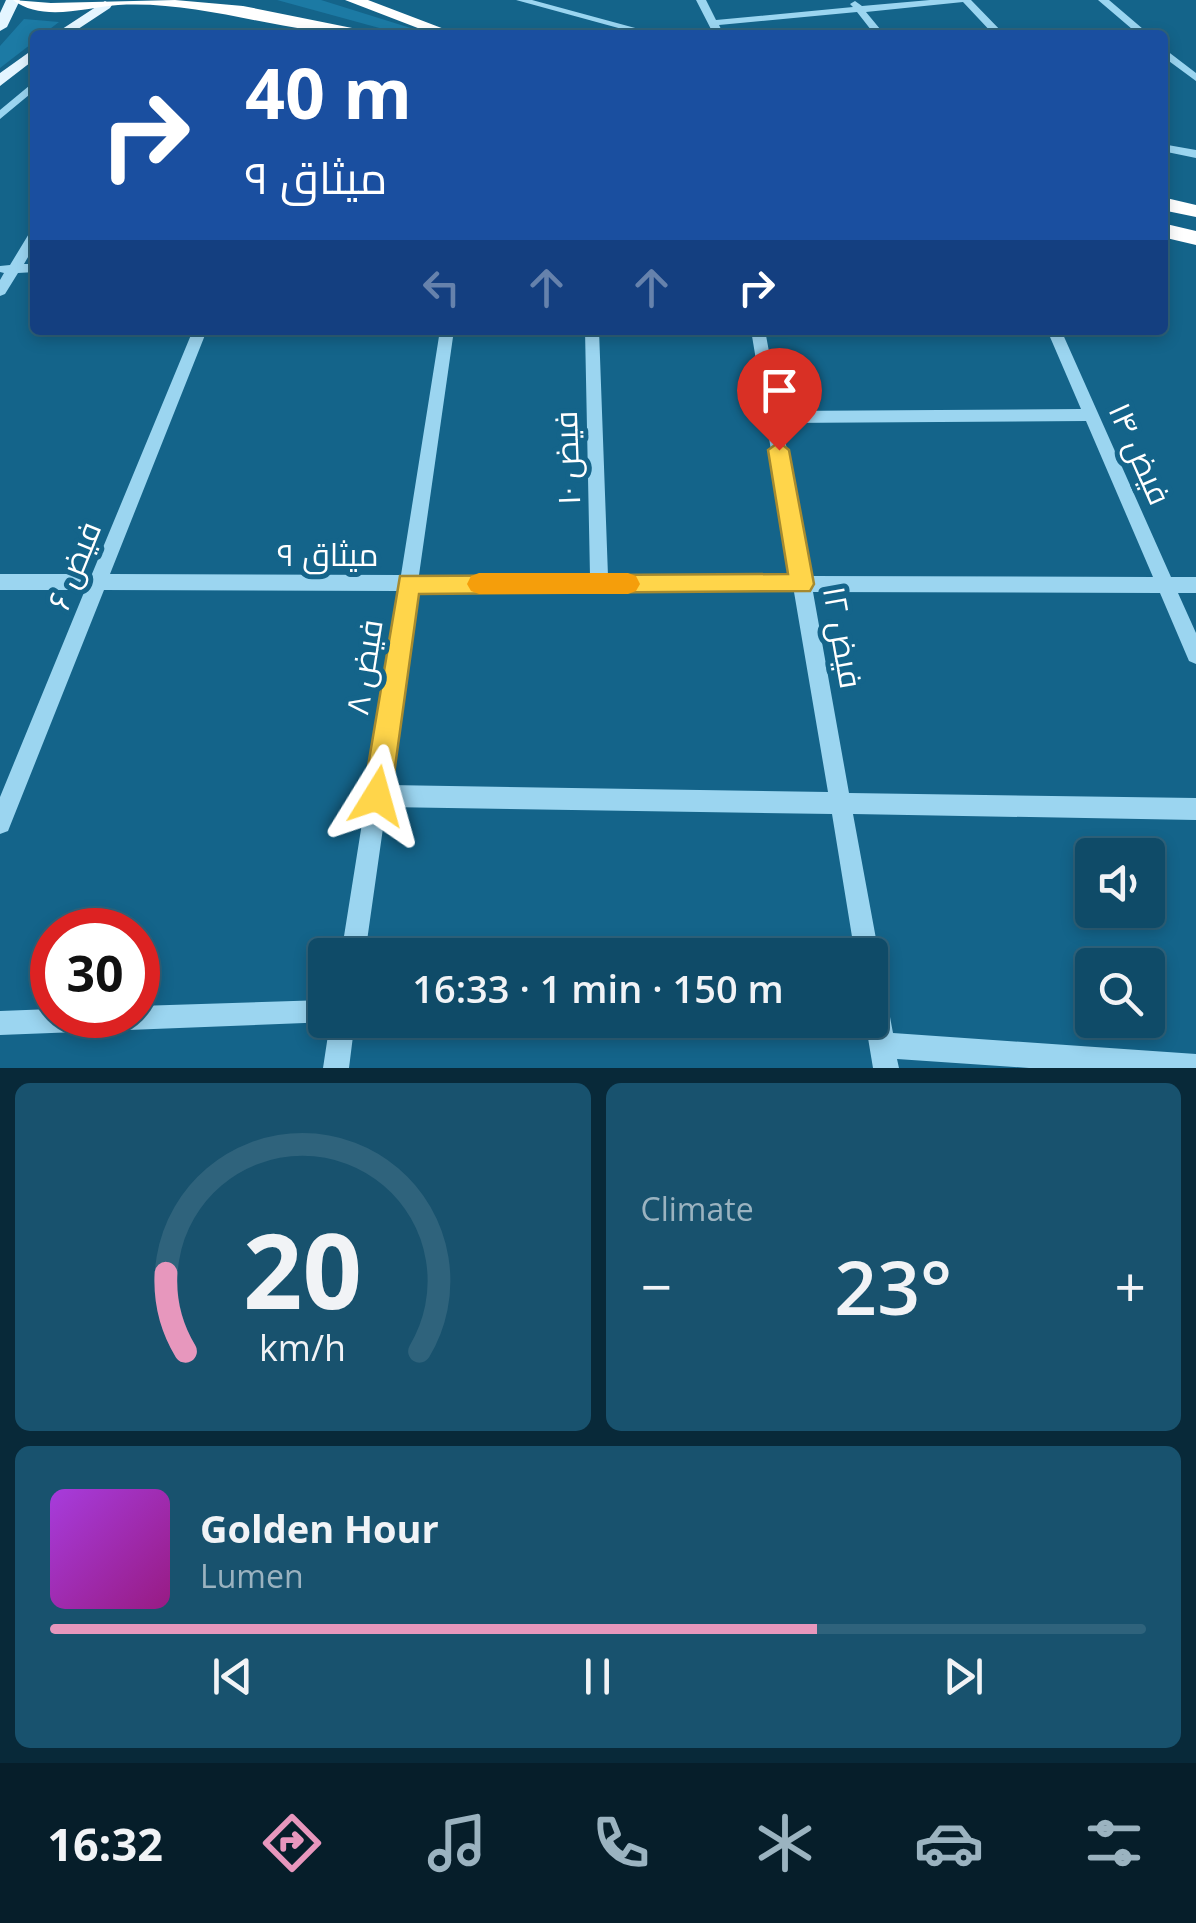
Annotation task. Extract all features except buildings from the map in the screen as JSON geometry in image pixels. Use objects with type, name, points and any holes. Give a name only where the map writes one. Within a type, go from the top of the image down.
[{"type":"highway","points":[[21,0],[51,8],[116,2],[243,11],[337,30]]},
{"type":"highway","points":[[353,0],[438,30]]},
{"type":"highway","points":[[1168,204],[1196,211]]},
{"type":"highway","points":[[1168,231],[1196,238]]},
{"type":"main road","points":[[1,26],[13,0]]},
{"type":"main road","points":[[67,30],[116,2]]},
{"type":"main road","points":[[0,81],[30,56]]},
{"type":"street","points":[[520,0],[561,6],[640,30]]},
{"type":"street","points":[[701,0],[717,30]]},
{"type":"street","points":[[713,23],[856,5],[963,0],[995,30]]},
{"type":"street","points":[[1103,0],[1139,30]]},
{"type":"street","points":[[856,5],[876,30]]},
{"type":"street","points":[[77,30],[82,20]]},
{"type":"street","points":[[1168,55],[1196,78]]},
{"type":"street","points":[[0,116],[30,89]]},
{"type":"street","points":[[1168,148],[1196,154]]},
{"type":"street","points":[[0,292],[7,269],[30,241]]},
{"type":"street","name":"فیض ۶","points":[[0,823],[198,335]]},
{"type":"street","name":"فیض ۸","points":[[356,938],[446,335]]},
{"type":"street","name":"فیض ۱۰","points":[[592,335],[600,584]]},
{"type":"street","name":"فیض ۱۲","points":[[759,335],[864,938]]},
{"type":"street","name":"فیض ۱۴","points":[[1056,335],[1196,655]]},
{"type":"street","points":[[773,417],[1091,415]]},
{"type":"street","name":"میثاق ۹","points":[[0,582],[1196,585]]},
{"type":"street","points":[[377,796],[1196,809]]},
{"type":"street","points":[[0,1023],[308,1013]]},
{"type":"street","points":[[336,1068],[340,1038]]},
{"type":"street","points":[[884,1057],[1196,1067]]},
{"type":"shaded area","points":[[277,0],[321,0],[417,30],[387,30]]},
{"type":"shaded area","points":[[24,19],[59,22],[49,30],[30,30],[30,45],[0,68],[0,46]]},
{"type":"slow traffic","points":[[479,584],[628,584]]},
{"type":"route","points":[[377,796],[409,584],[802,584],[779,450]]}]
